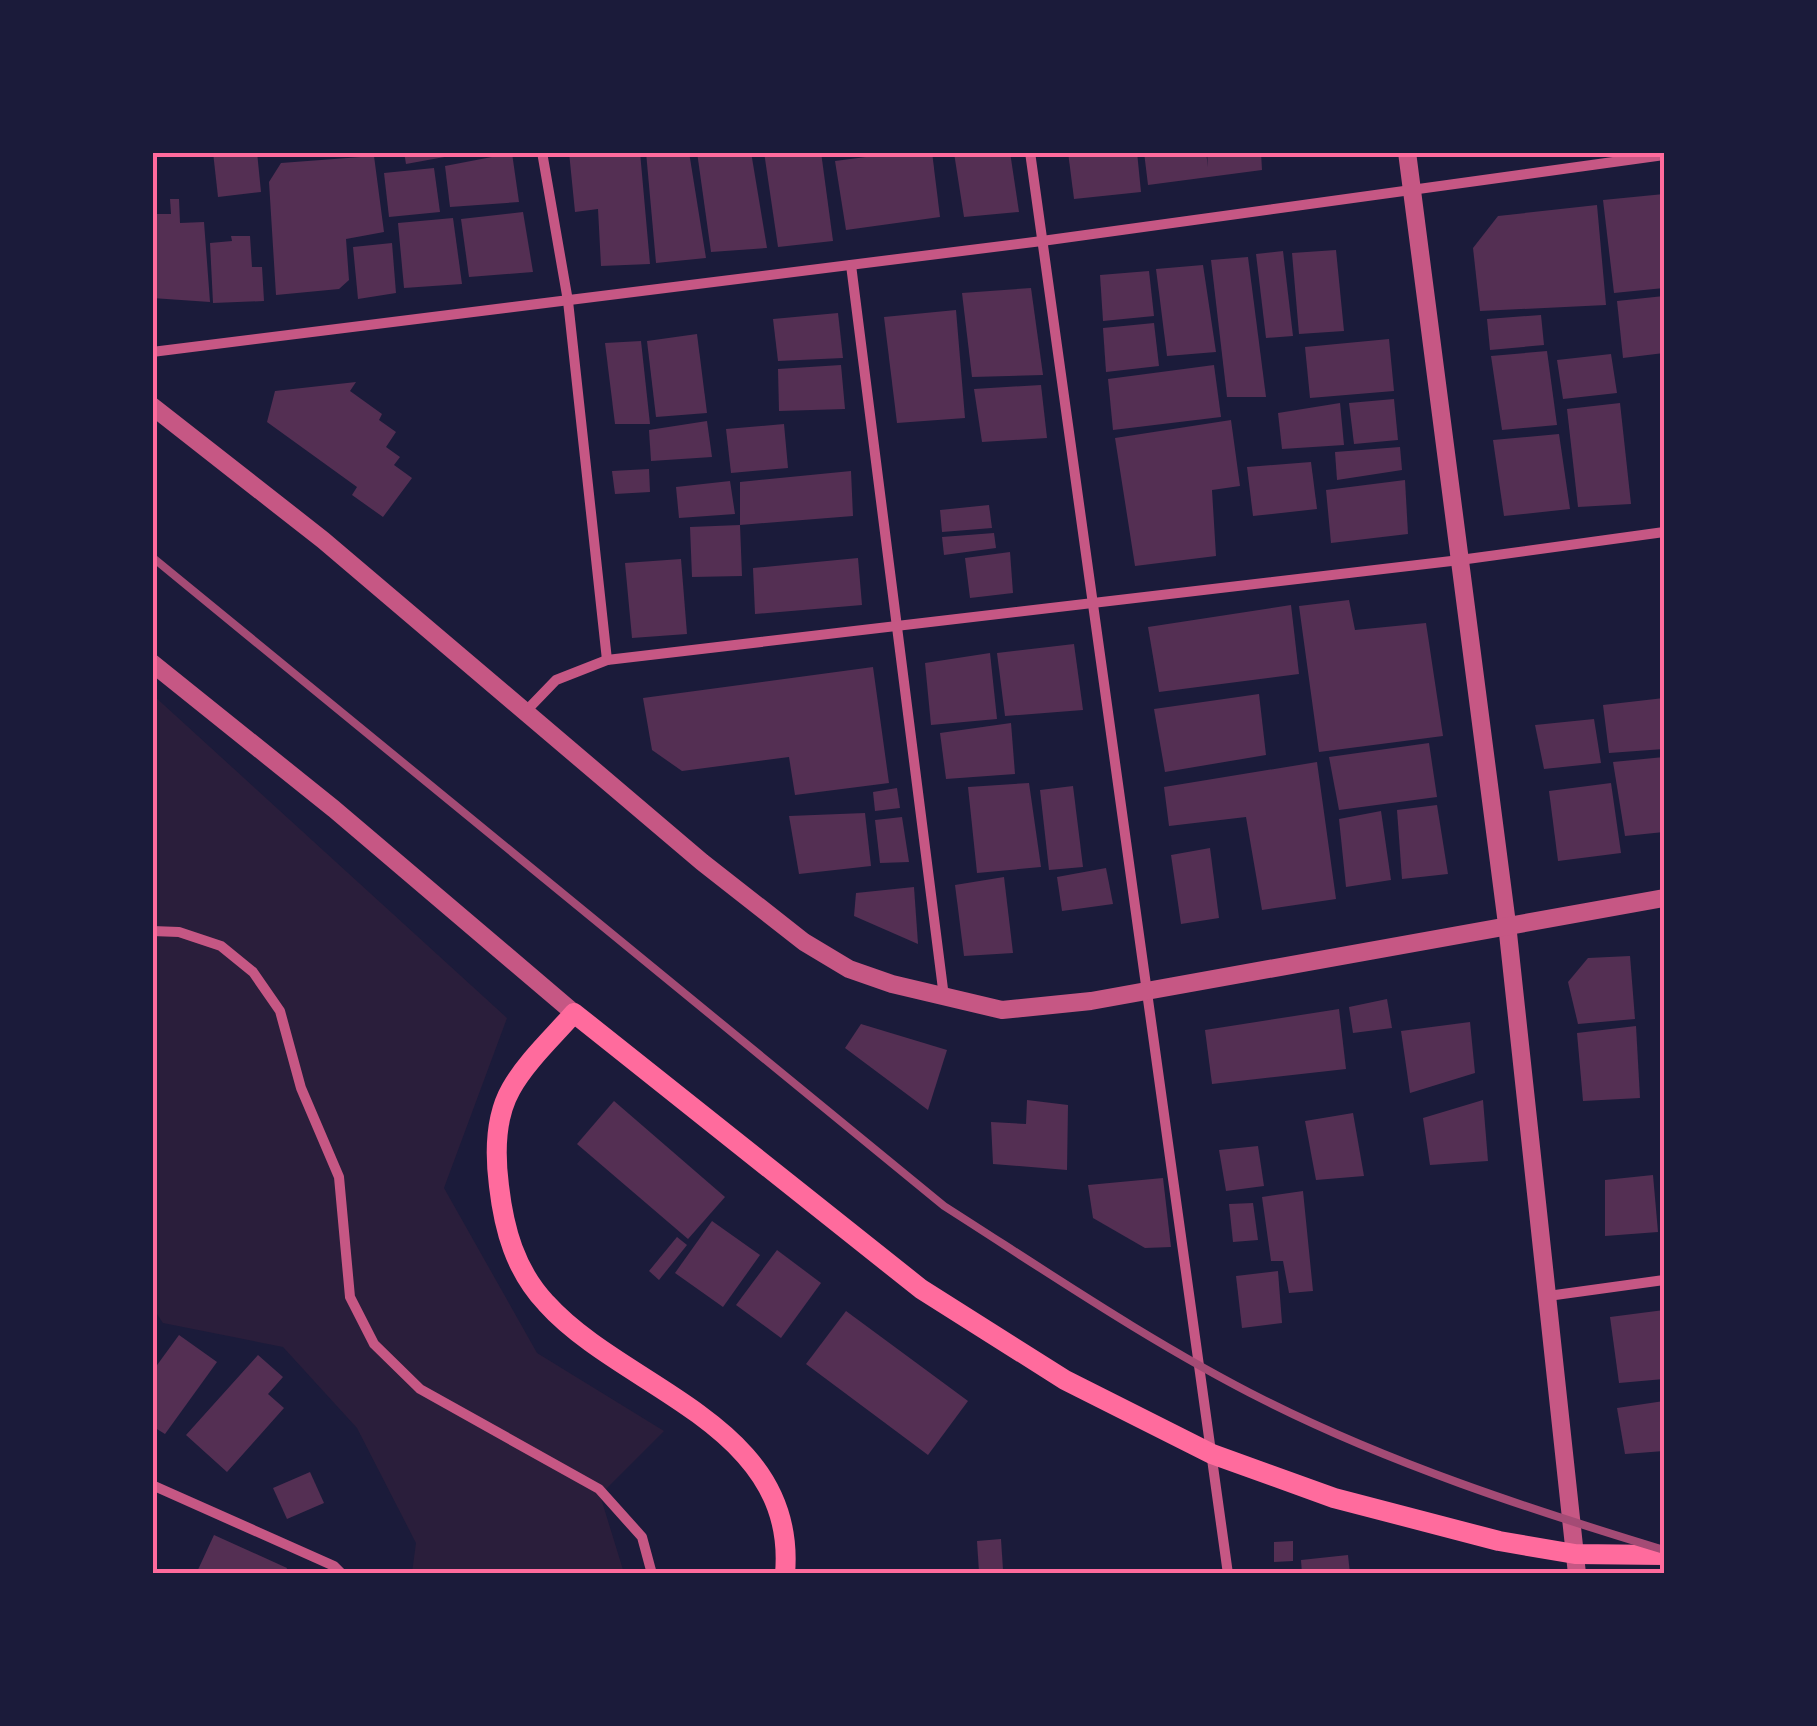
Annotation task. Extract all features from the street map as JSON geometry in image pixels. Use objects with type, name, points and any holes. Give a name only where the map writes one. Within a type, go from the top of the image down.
[{"type":"main road","points":[[785,1574],[787,1552],[780,1522],[757,1473],[712,1420],[575,1330],[546,1304],[508,1242],[497,1171],[498,1130],[510,1090],[574,1013],[921,1289],[1065,1380],[1212,1454],[1334,1498],[1576,1564],[1664,1556]]},
{"type":"street","points":[[542,152],[568,301],[607,660]]},
{"type":"street","points":[[1030,152],[1228,1574]]},
{"type":"street","points":[[1407,152],[1507,924],[1576,1564]]},
{"type":"street","points":[[152,352],[1042,241],[1664,155]]},
{"type":"street","points":[[851,265],[944,997]]},
{"type":"street","points":[[152,406],[528,709],[702,862],[804,942],[849,969],[1002,1010],[1091,1001],[1664,898]]},
{"type":"street","points":[[528,709],[556,680],[607,660],[1460,560],[1664,532]]},
{"type":"street","points":[[152,664],[334,808],[574,1013]]},
{"type":"street","points":[[152,932],[180,932],[221,946],[253,972],[280,1011],[301,1088],[339,1177],[350,1297],[374,1344],[420,1390],[598,1488],[642,1537],[652,1574]]},
{"type":"street","points":[[1548,1296],[1664,1280]]},
{"type":"street","points":[[152,1485],[334,1566],[342,1574]]},
{"type":"shaded area","points":[[153,695],[507,1018],[444,1188],[537,1353],[664,1431],[600,1495],[624,1573],[412,1573],[416,1543],[357,1428],[283,1347],[163,1323],[153,1308]]},
{"type":"building","points":[[213,152],[257,152],[261,192],[218,197]]},
{"type":"building","points":[[404,152],[461,152],[461,154],[406,164]]},
{"type":"building","points":[[569,152],[640,152],[650,264],[601,266],[598,209],[575,212]]},
{"type":"building","points":[[646,152],[689,152],[706,258],[656,263]]},
{"type":"building","points":[[697,152],[751,152],[767,248],[711,252]]},
{"type":"building","points":[[764,152],[821,152],[833,241],[778,247]]},
{"type":"building","points":[[932,152],[940,217],[846,230],[835,161]]},
{"type":"building","points":[[1010,152],[1019,212],[964,217],[954,153]]},
{"type":"building","points":[[1068,152],[1137,152],[1141,192],[1074,199]]},
{"type":"building","points":[[1144,152],[1206,152],[1208,167],[1207,152],[1261,152],[1262,170],[1148,185]]},
{"type":"building","points":[[512,153],[519,202],[450,207],[445,166]]},
{"type":"building","points":[[374,156],[384,232],[346,239],[349,280],[339,289],[276,295],[269,182],[281,163]]},
{"type":"building","points":[[434,168],[440,212],[389,217],[384,173]]},
{"type":"building","points":[[1664,194],[1664,288],[1614,293],[1603,200]]},
{"type":"building","points":[[170,199],[179,199],[180,223],[204,222],[210,302],[152,298],[152,214],[171,214]]},
{"type":"building","points":[[1597,205],[1606,305],[1480,311],[1473,248],[1498,216]]},
{"type":"building","points":[[523,212],[533,272],[469,277],[461,219]]},
{"type":"building","points":[[453,218],[462,284],[404,288],[398,223]]},
{"type":"building","points":[[231,236],[250,236],[252,267],[262,267],[264,301],[213,303],[210,243],[232,241]]},
{"type":"building","points":[[392,243],[396,293],[358,299],[353,247]]},
{"type":"building","points":[[1336,250],[1344,331],[1299,334],[1292,253]]},
{"type":"building","points":[[1283,251],[1293,336],[1266,338],[1256,254]]},
{"type":"building","points":[[1248,257],[1266,397],[1227,397],[1211,260]]},
{"type":"building","points":[[1203,265],[1216,352],[1167,356],[1156,269]]},
{"type":"building","points":[[1149,271],[1154,316],[1103,321],[1100,275]]},
{"type":"building","points":[[1031,288],[1043,375],[972,377],[962,293]]},
{"type":"building","points":[[1664,296],[1664,353],[1623,358],[1617,301]]},
{"type":"building","points":[[956,310],[965,418],[897,423],[884,317]]},
{"type":"building","points":[[838,313],[843,358],[778,361],[773,319]]},
{"type":"building","points":[[1541,315],[1544,345],[1490,350],[1487,319]]},
{"type":"building","points":[[1154,323],[1159,366],[1106,372],[1103,328]]},
{"type":"building","points":[[697,334],[707,413],[656,417],[647,341]]},
{"type":"building","points":[[1389,339],[1394,391],[1310,398],[1305,347]]},
{"type":"building","points":[[641,341],[650,424],[615,424],[605,343]]},
{"type":"building","points":[[1547,351],[1557,425],[1502,430],[1491,356]]},
{"type":"building","points":[[1611,354],[1617,393],[1563,399],[1557,360]]},
{"type":"building","points":[[841,365],[845,409],[779,411],[778,369]]},
{"type":"building","points":[[1214,365],[1221,417],[1113,430],[1108,379]]},
{"type":"building","points":[[356,382],[350,391],[382,414],[379,420],[396,432],[386,447],[400,457],[394,465],[412,478],[383,517],[352,495],[357,487],[267,422],[275,391]]},
{"type":"building","points":[[1041,385],[1047,438],[982,442],[974,389]]},
{"type":"building","points":[[1394,399],[1398,440],[1354,444],[1349,403]]},
{"type":"building","points":[[1340,403],[1344,445],[1282,449],[1278,413]]},
{"type":"building","points":[[1620,403],[1631,504],[1578,507],[1567,409]]},
{"type":"building","points":[[1231,420],[1240,486],[1212,490],[1216,556],[1135,566],[1115,438]]},
{"type":"building","points":[[707,421],[712,457],[651,461],[649,430]]},
{"type":"building","points":[[784,424],[788,468],[731,473],[726,429]]},
{"type":"building","points":[[1559,434],[1570,509],[1504,516],[1493,440]]},
{"type":"building","points":[[1400,447],[1402,470],[1337,480],[1335,452]]},
{"type":"building","points":[[1311,462],[1317,509],[1253,516],[1247,467]]},
{"type":"building","points":[[649,469],[650,492],[615,494],[612,471]]},
{"type":"building","points":[[851,471],[853,516],[740,525],[740,482]]},
{"type":"building","points":[[1405,480],[1408,534],[1331,543],[1326,490]]},
{"type":"building","points":[[730,481],[735,514],[679,518],[676,487]]},
{"type":"building","points":[[989,505],[992,528],[942,532],[940,510]]},
{"type":"building","points":[[740,525],[742,576],[692,577],[690,527]]},
{"type":"building","points":[[994,533],[996,548],[944,555],[942,537]]},
{"type":"building","points":[[1010,552],[1013,593],[970,598],[965,558]]},
{"type":"building","points":[[858,558],[862,605],[755,614],[753,568]]},
{"type":"building","points":[[681,559],[687,634],[632,638],[625,563]]},
{"type":"building","points":[[1349,600],[1355,630],[1426,623],[1443,736],[1319,752],[1299,606]]},
{"type":"building","points":[[1291,605],[1299,674],[1159,692],[1148,627]]},
{"type":"building","points":[[1074,644],[1083,710],[1005,716],[997,653]]},
{"type":"building","points":[[990,653],[997,719],[931,725],[925,663]]},
{"type":"building","points":[[873,667],[889,783],[795,795],[789,757],[682,771],[652,750],[643,698]]},
{"type":"building","points":[[1259,694],[1266,755],[1165,772],[1154,709]]},
{"type":"building","points":[[1664,698],[1664,749],[1609,753],[1603,705]]},
{"type":"building","points":[[1594,719],[1601,763],[1544,769],[1535,725]]},
{"type":"building","points":[[1011,723],[1015,774],[946,779],[940,733]]},
{"type":"building","points":[[1429,743],[1437,797],[1339,810],[1329,757]]},
{"type":"building","points":[[1664,757],[1664,832],[1625,836],[1613,762]]},
{"type":"building","points":[[1317,762],[1336,899],[1262,910],[1246,817],[1169,826],[1164,787]]},
{"type":"building","points":[[1029,783],[1041,867],[977,873],[968,787]]},
{"type":"building","points":[[1611,783],[1621,853],[1558,861],[1549,791]]},
{"type":"building","points":[[1073,786],[1083,867],[1049,870],[1040,790]]},
{"type":"building","points":[[897,788],[900,808],[875,811],[873,792]]},
{"type":"building","points":[[1437,805],[1448,874],[1402,879],[1397,810]]},
{"type":"building","points":[[1381,811],[1391,880],[1346,887],[1339,819]]},
{"type":"building","points":[[865,813],[871,866],[799,874],[789,816]]},
{"type":"building","points":[[902,817],[909,862],[880,863],[875,820]]},
{"type":"building","points":[[1210,848],[1219,918],[1181,924],[1171,855]]},
{"type":"building","points":[[1106,868],[1113,904],[1062,911],[1057,877]]},
{"type":"building","points":[[1004,877],[1013,953],[964,956],[955,885]]},
{"type":"building","points":[[914,887],[918,944],[854,916],[856,893]]},
{"type":"building","points":[[1630,956],[1635,1019],[1578,1024],[1568,982],[1588,958]]},
{"type":"building","points":[[1387,999],[1392,1028],[1353,1033],[1349,1007]]},
{"type":"building","points":[[1339,1009],[1346,1069],[1212,1084],[1205,1030]]},
{"type":"building","points":[[1470,1022],[1475,1073],[1410,1093],[1401,1031]]},
{"type":"building","points":[[861,1024],[947,1050],[928,1110],[845,1048]]},
{"type":"building","points":[[1636,1026],[1640,1098],[1583,1101],[1577,1033]]},
{"type":"building","points":[[1027,1100],[1068,1105],[1067,1170],[993,1164],[991,1122],[1026,1124]]},
{"type":"building","points":[[1483,1100],[1488,1161],[1430,1165],[1423,1118]]},
{"type":"building","points":[[614,1101],[725,1197],[688,1239],[577,1144]]},
{"type":"building","points":[[1353,1113],[1364,1176],[1316,1180],[1305,1121]]},
{"type":"building","points":[[1258,1146],[1264,1186],[1226,1191],[1219,1150]]},
{"type":"building","points":[[1653,1175],[1658,1232],[1605,1236],[1605,1180]]},
{"type":"building","points":[[1163,1178],[1171,1247],[1145,1248],[1093,1218],[1088,1185]]},
{"type":"building","points":[[1303,1191],[1313,1291],[1289,1293],[1283,1261],[1271,1261],[1262,1197]]},
{"type":"building","points":[[1253,1203],[1258,1240],[1233,1242],[1229,1204]]},
{"type":"building","points":[[712,1221],[760,1255],[723,1307],[675,1273]]},
{"type":"building","points":[[677,1237],[687,1245],[659,1280],[649,1271]]},
{"type":"building","points":[[777,1250],[821,1283],[781,1338],[736,1305]]},
{"type":"building","points":[[1278,1271],[1282,1323],[1242,1328],[1236,1276]]},
{"type":"building","points":[[1664,1310],[1664,1379],[1619,1383],[1610,1317]]},
{"type":"building","points":[[846,1311],[968,1401],[928,1455],[806,1364]]},
{"type":"building","points":[[179,1335],[217,1362],[165,1434],[152,1426],[152,1372]]},
{"type":"building","points":[[258,1355],[283,1377],[268,1394],[284,1408],[227,1472],[186,1435]]},
{"type":"building","points":[[1664,1401],[1664,1451],[1625,1454],[1617,1408]]},
{"type":"building","points":[[310,1472],[324,1503],[287,1519],[273,1488]]},
{"type":"building","points":[[214,1535],[287,1568],[285,1574],[196,1574]]},
{"type":"building","points":[[1001,1539],[1003,1570],[979,1572],[977,1541]]},
{"type":"building","points":[[1293,1541],[1293,1561],[1274,1562],[1274,1542]]},
{"type":"building","points":[[1348,1555],[1350,1574],[1302,1574],[1301,1560]]},
{"type":"railway","points":[[152,557],[944,1206],[1182,1355],[1312,1423],[1461,1484],[1664,1550]]}]
